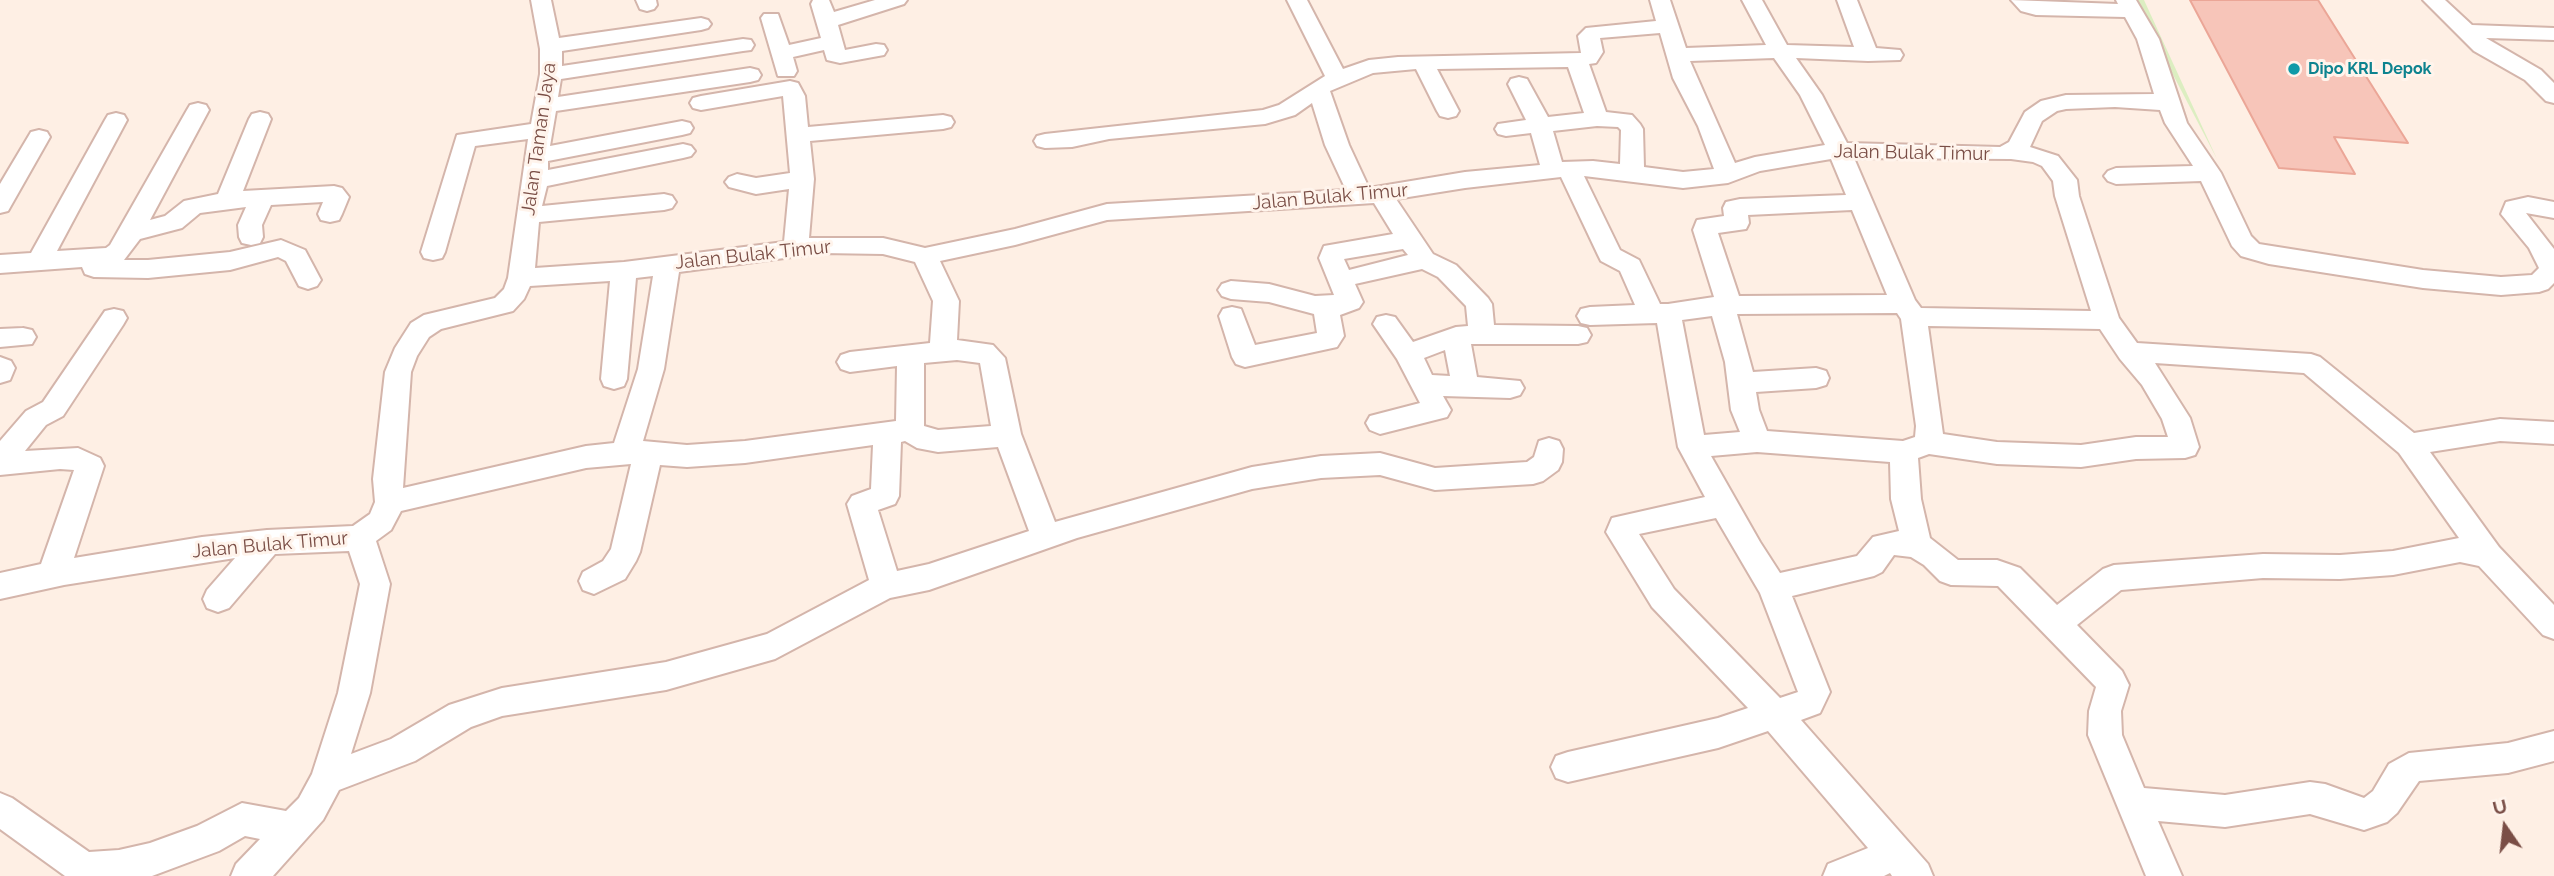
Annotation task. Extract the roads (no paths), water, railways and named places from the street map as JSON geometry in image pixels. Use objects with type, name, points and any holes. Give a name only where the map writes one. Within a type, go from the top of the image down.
[{"type":"street","name":"Jalan Taman Jaya","points":[[521,278],[528,215],[536,180],[537,156],[551,75],[551,46],[541,0]]},
{"type":"street","points":[[703,0],[701,36],[741,37],[753,84]]},
{"type":"street","points":[[781,54],[827,22],[897,0]]},
{"type":"street","points":[[1297,0],[1328,83],[1337,145],[1372,196],[1394,218],[1417,250],[1447,271],[1479,304],[1469,335],[1465,386]]},
{"type":"street","points":[[1660,0],[1676,55],[1728,175]]},
{"type":"street","points":[[1752,0],[1780,51],[1811,95],[1839,150],[1909,311],[1930,425],[1916,447],[1906,499],[1917,545]]},
{"type":"street","points":[[1847,0],[1868,55]]},
{"type":"street","points":[[2021,0],[2028,7],[2036,9],[2129,5],[2148,39],[2176,123],[2209,173],[2236,232],[2245,246],[2258,253],[2376,273],[2501,286],[2539,283],[2553,269],[2539,244],[2513,214],[2515,208],[2528,205],[2554,210]]},
{"type":"street","points":[[2433,0],[2494,55],[2533,75],[2554,96]]},
{"type":"street","points":[[771,18],[797,110],[802,179],[796,247]]},
{"type":"street","points":[[827,22],[835,55],[840,57],[876,50]]},
{"type":"street","points":[[551,46],[701,24]]},
{"type":"street","points":[[1045,141],[1111,140],[1265,117],[1287,110],[1328,83],[1369,66],[1588,58],[1592,52],[1588,36],[1592,32],[1668,26]]},
{"type":"street","points":[[2465,31],[2554,34]]},
{"type":"street","points":[[551,75],[743,45]]},
{"type":"street","points":[[1676,55],[1780,51],[1892,55]]},
{"type":"street","points":[[1577,60],[1597,120]]},
{"type":"street","points":[[1423,62],[1448,111]]},
{"type":"street","points":[[547,106],[753,84],[790,88]]},
{"type":"street","points":[[701,103],[753,84]]},
{"type":"street","points":[[1519,84],[1561,169],[1610,255],[1630,266],[1660,312],[1692,447],[1749,551],[1773,587],[1814,692],[1809,703],[1776,716],[1718,733],[1568,767]]},
{"type":"street","name":"Jalan Bulak Timur","points":[[521,278],[624,271],[796,247],[883,246],[925,256],[1015,237],[1107,212],[1372,196],[1465,180],[1561,169],[1593,168],[1683,180],[1728,175],[1755,164],[1839,150],[1991,154],[2011,152],[2018,147],[2033,117],[2049,106],[2066,102],[2139,100],[2169,106]]},
{"type":"street","points":[[0,264],[112,256],[119,251],[198,110]]},
{"type":"street","points":[[228,200],[260,119]]},
{"type":"street","points":[[1506,129],[1617,119],[1630,123],[1633,129],[1632,174]]},
{"type":"street","points":[[40,260],[116,120]]},
{"type":"street","points":[[799,135],[943,122]]},
{"type":"street","points":[[433,252],[465,140],[542,130]]},
{"type":"street","points":[[0,205],[39,137]]},
{"type":"street","points":[[536,180],[683,139],[537,156]]},
{"type":"street","points":[[1692,447],[1757,441],[2081,457],[2136,448],[2185,447],[2176,418],[2152,378],[2129,352],[2108,320],[2067,196],[2065,180],[2050,161],[2038,155],[2011,152]]},
{"type":"street","points":[[2116,176],[2209,173]]},
{"type":"street","points":[[737,182],[756,186],[802,179]]},
{"type":"street","points":[[131,233],[164,226],[193,207],[228,200],[334,194],[337,197],[330,214]]},
{"type":"street","points":[[251,237],[250,226],[262,198]]},
{"type":"street","points":[[528,215],[664,201]]},
{"type":"street","points":[[1757,441],[1745,410],[1726,305],[1706,226],[1737,223],[1735,208],[1740,207],[1768,208],[1861,202]]},
{"type":"street","points":[[0,272],[57,268],[148,270],[230,261],[281,248],[296,256],[308,279]]},
{"type":"street","points":[[1358,276],[1417,250]]},
{"type":"street","points":[[1350,302],[1331,258],[1333,253],[1417,250]]},
{"type":"street","points":[[925,256],[946,301],[943,351]]},
{"type":"street","points":[[594,581],[614,570],[625,552],[636,453],[668,264]]},
{"type":"street","points":[[614,379],[624,271]]},
{"type":"street","points":[[521,278],[515,293],[504,305],[433,322],[420,330],[404,355],[398,372],[387,479],[390,502],[586,457],[636,453],[687,456],[733,453],[897,432],[910,427],[911,356]]},
{"type":"street","points":[[1269,293],[1315,305],[1350,302],[1326,310],[1331,336],[1328,340],[1248,365],[1231,303],[1269,293]]},
{"type":"street","points":[[1408,354],[1469,335],[1584,325],[1660,312],[1726,305],[2108,320]]},
{"type":"street","points":[[0,462],[36,418],[53,409],[114,318]]},
{"type":"street","points":[[1381,423],[1436,412],[1437,408],[1408,354],[1386,324]]},
{"type":"street","points":[[850,362],[943,351],[984,352],[992,358],[1008,436],[1046,536]]},
{"type":"street","points":[[2129,352],[2311,364],[2409,445],[2488,555],[2554,626]]},
{"type":"street","points":[[0,367],[0,373]]},
{"type":"street","points":[[1740,383],[1816,378]]},
{"type":"street","points":[[1424,384],[1510,388]]},
{"type":"street","points":[[2409,445],[2500,430],[2554,433]]},
{"type":"street","points":[[897,432],[938,441],[1008,436]]},
{"type":"street","points":[[886,586],[862,504],[885,496],[897,432]]},
{"type":"street","points":[[0,809],[83,869],[118,867],[150,860],[207,839],[242,819],[313,801],[461,715],[502,702],[666,676],[775,645],[858,598],[886,586],[929,577],[1046,536],[1252,478],[1296,470],[1380,464],[1435,479],[1533,473],[1548,462],[1549,449]]},
{"type":"street","points":[[0,462],[60,458],[78,459],[90,466],[53,574]]},
{"type":"street","name":"Jalan Bulak Timur","points":[[0,586],[155,556],[267,542],[333,541],[360,537],[381,523],[390,502]]},
{"type":"street","points":[[1724,505],[1622,526],[1621,532],[1663,598],[1776,716],[1905,865]]},
{"type":"street","points":[[249,876],[313,801],[354,693],[375,584],[360,537]]},
{"type":"street","points":[[218,599],[267,542]]},
{"type":"street","points":[[1773,587],[1790,581],[1863,567],[1871,563],[1884,547],[1893,543],[1917,545],[1935,556],[1951,572],[1997,573],[2009,577],[2111,681],[2113,685],[2105,711],[2105,735],[2164,876]]},
{"type":"street","points":[[2054,625],[2113,578],[2263,566],[2340,567],[2393,563],[2460,550],[2488,555]]},
{"type":"street","points":[[2132,803],[2225,811],[2310,798],[2325,800],[2345,810],[2364,814],[2375,811],[2385,802],[2401,775],[2409,768],[2508,758],[2554,747]]},
{"type":"street","points":[[1841,876],[1905,865]]},
{"type":"place","name":"Dipo KRL Depok","points":[[2294,69]]}]
